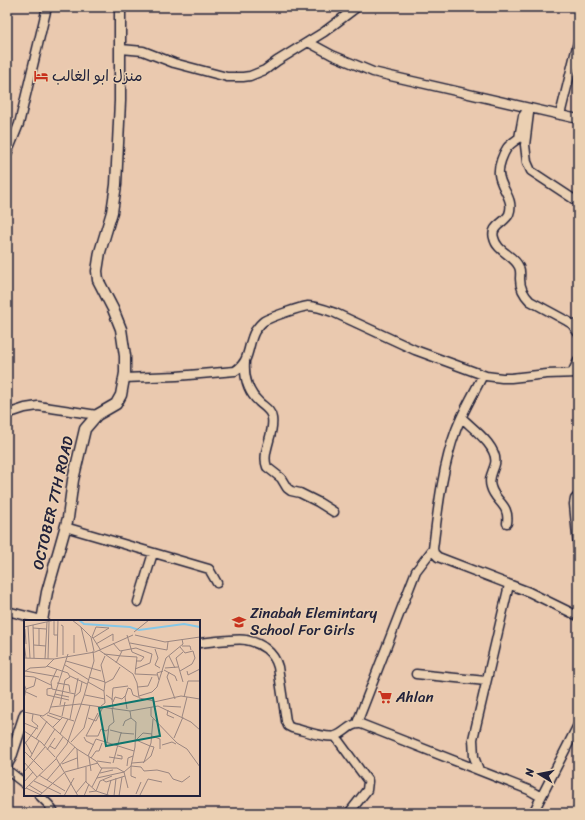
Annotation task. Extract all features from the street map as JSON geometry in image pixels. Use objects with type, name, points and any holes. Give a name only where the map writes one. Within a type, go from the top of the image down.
[{"type":"street","points":[[7,154],[18,124],[47,7]]},
{"type":"street","name":"OCTOBER 7TH ROAD","points":[[42,620],[47,592],[65,527],[85,429],[97,415],[116,404],[121,395],[124,378],[125,356],[120,328],[113,309],[98,280],[97,271],[100,252],[112,212],[116,185],[120,101],[120,7]]},
{"type":"street","points":[[121,49],[143,51],[174,63],[227,76],[243,77],[265,70],[324,32],[357,7]]},
{"type":"street","points":[[308,42],[338,58],[373,72],[408,82],[578,119]]},
{"type":"street","points":[[560,115],[578,42]]},
{"type":"street","points":[[529,108],[525,145],[527,162],[531,171],[578,202]]},
{"type":"street","points":[[529,108],[523,116],[519,138],[507,147],[502,158],[499,173],[511,203],[508,214],[495,229],[494,239],[498,247],[512,257],[520,268],[521,286],[525,295],[530,301],[572,324],[578,333]]},
{"type":"street","points":[[334,512],[300,493],[291,491],[287,488],[282,478],[267,468],[265,460],[272,419],[268,410],[257,400],[249,389],[245,376],[245,362],[253,335],[259,325],[270,318],[308,306],[325,309],[415,350],[483,374],[502,378],[575,373],[578,361]]},
{"type":"street","points":[[124,378],[177,376],[235,371],[245,362]]},
{"type":"street","points":[[483,374],[456,430],[445,471],[439,502],[433,549],[434,553],[438,557],[529,592],[578,616]]},
{"type":"street","points":[[7,414],[38,406],[97,415]]},
{"type":"street","points":[[462,418],[489,444],[495,453],[496,462],[491,475],[490,484],[493,493],[505,508],[507,523]]},
{"type":"street","points":[[578,496],[575,499],[574,504],[578,547]]},
{"type":"street","points":[[65,527],[209,569],[217,583]]},
{"type":"street","points":[[357,724],[416,570],[433,549]]},
{"type":"street","points":[[138,602],[153,553]]},
{"type":"street","points":[[479,770],[474,757],[474,739],[509,585]]},
{"type":"street","points":[[7,611],[38,620]]},
{"type":"street","points":[[200,642],[246,640],[266,648],[271,652],[277,661],[286,721],[288,726],[292,728],[330,737],[335,736],[351,725],[365,725],[479,770],[541,797]]},
{"type":"street","points":[[416,674],[486,681]]},
{"type":"street","points":[[7,764],[11,757],[24,717]]},
{"type":"street","points":[[533,813],[578,726]]},
{"type":"street","points":[[335,736],[368,781],[367,790],[349,813]]},
{"type":"street","points":[[7,770],[24,783]]},
{"type":"street","points":[[40,796],[50,805],[54,813]]},
{"type":"place","name":"منزل ابو الغالب","points":[[41,76]]},
{"type":"place","name":"Zinabah Elemintary School For Girls","points":[[239,622]]},
{"type":"place","name":"Ahlan","points":[[385,697]]}]
